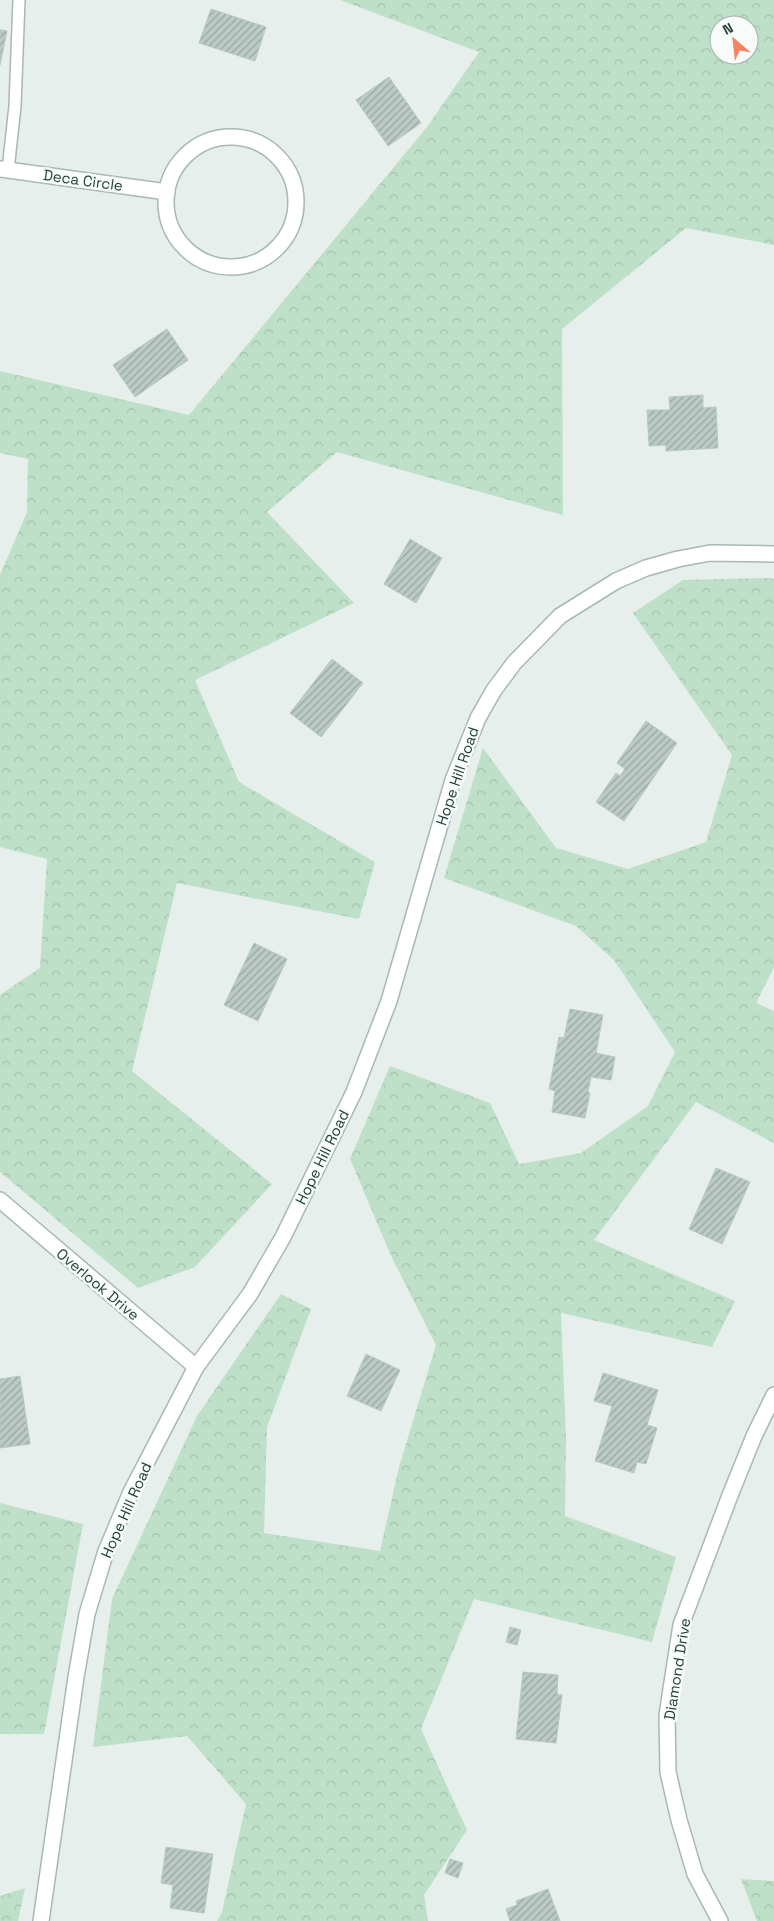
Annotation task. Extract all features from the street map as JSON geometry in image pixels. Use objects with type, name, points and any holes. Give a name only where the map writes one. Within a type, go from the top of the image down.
[{"type":"street","points":[[240,138],[264,146],[283,163],[294,186],[295,211],[287,235],[270,253],[259,260],[247,264],[221,266],[197,257],[178,240],[168,218],[166,192],[175,168],[192,150],[215,139],[240,138]]},
{"type":"street","name":"Deca Circle","points":[[4,169],[166,192]]},
{"type":"street","name":"Hope Hill Road","points":[[41,1921],[87,1614],[106,1551],[131,1492],[196,1367],[250,1294],[283,1237],[354,1092],[389,1000],[453,780],[478,718],[494,690],[514,663],[560,616],[616,581],[646,568],[702,554],[774,554]]},
{"type":"street","name":"Overlook Drive","points":[[0,1200],[196,1367]]},
{"type":"street","name":"Diamond Drive","points":[[720,1921],[696,1874],[678,1820],[668,1772],[667,1714],[681,1624],[728,1498],[754,1436],[774,1395]]},
{"type":"lane","points":[[4,169],[15,106],[19,0]]},
{"type":"green space","points":[[340,0],[774,0],[774,245],[686,228],[562,329],[563,515],[337,452],[267,512],[354,603],[195,680],[239,782],[375,862],[359,919],[177,883],[132,1071],[272,1184],[195,1267],[138,1288],[0,1172],[0,995],[40,968],[47,859],[0,847],[0,575],[27,512],[28,459],[0,453],[0,371],[189,415],[427,127],[479,52]]},
{"type":"green space","points":[[774,579],[774,967],[756,1003],[774,1011],[774,1143],[696,1102],[594,1240],[735,1301],[712,1347],[561,1313],[566,1438],[565,1516],[676,1557],[652,1642],[474,1599],[421,1729],[467,1830],[424,1895],[428,1921],[217,1921],[222,1912],[246,1804],[187,1736],[93,1747],[112,1599],[197,1416],[281,1294],[311,1309],[267,1427],[264,1533],[380,1551],[399,1467],[436,1345],[392,1258],[350,1159],[390,1066],[490,1103],[519,1164],[581,1153],[648,1106],[675,1052],[614,960],[576,926],[444,878],[483,748],[556,848],[628,869],[706,842],[732,755],[633,613],[683,580]]},
{"type":"green space","points":[[0,1503],[83,1524],[44,1734],[0,1734]]},
{"type":"green space","points":[[741,1879],[774,1881],[774,1921],[757,1921]]},
{"type":"green space","points":[[25,1888],[18,1921],[0,1921],[0,1896]]},
{"type":"building","points":[[211,9],[266,27],[255,61],[199,43]]},
{"type":"building","points":[[0,30],[7,31],[0,65]]},
{"type":"building","points":[[389,77],[421,123],[388,146],[356,100]]},
{"type":"building","points":[[167,329],[188,360],[135,397],[113,365]]},
{"type":"building","points":[[703,395],[703,408],[716,407],[718,448],[666,451],[666,445],[649,446],[647,410],[670,410],[669,397]]},
{"type":"building","points":[[410,539],[442,558],[416,603],[384,584]]},
{"type":"building","points":[[332,659],[363,683],[321,737],[290,713]]},
{"type":"building","points":[[646,721],[677,743],[624,821],[596,802],[616,773],[620,776],[625,769],[617,763]]},
{"type":"building","points":[[254,943],[287,959],[258,1021],[224,1005]]},
{"type":"building","points":[[570,1009],[603,1015],[596,1053],[615,1057],[611,1080],[591,1077],[585,1118],[552,1112],[555,1091],[549,1089],[559,1037],[564,1038]]},
{"type":"building","points":[[716,1168],[750,1182],[722,1244],[689,1229]]},
{"type":"building","points":[[366,1354],[400,1370],[381,1411],[347,1396]]},
{"type":"building","points":[[603,1373],[658,1390],[647,1425],[657,1428],[646,1464],[637,1462],[634,1473],[595,1461],[612,1406],[594,1401]]},
{"type":"building","points":[[20,1376],[30,1444],[0,1448],[0,1379]]},
{"type":"building","points":[[510,1627],[521,1630],[517,1645],[506,1642]]},
{"type":"building","points":[[523,1672],[558,1675],[557,1694],[562,1695],[556,1743],[516,1739]]},
{"type":"building","points":[[166,1847],[213,1854],[204,1913],[170,1908],[173,1885],[161,1883]]},
{"type":"building","points":[[450,1859],[463,1863],[458,1878],[445,1873]]},
{"type":"building","points":[[548,1889],[560,1921],[510,1921],[506,1909],[517,1905],[516,1901]]}]
